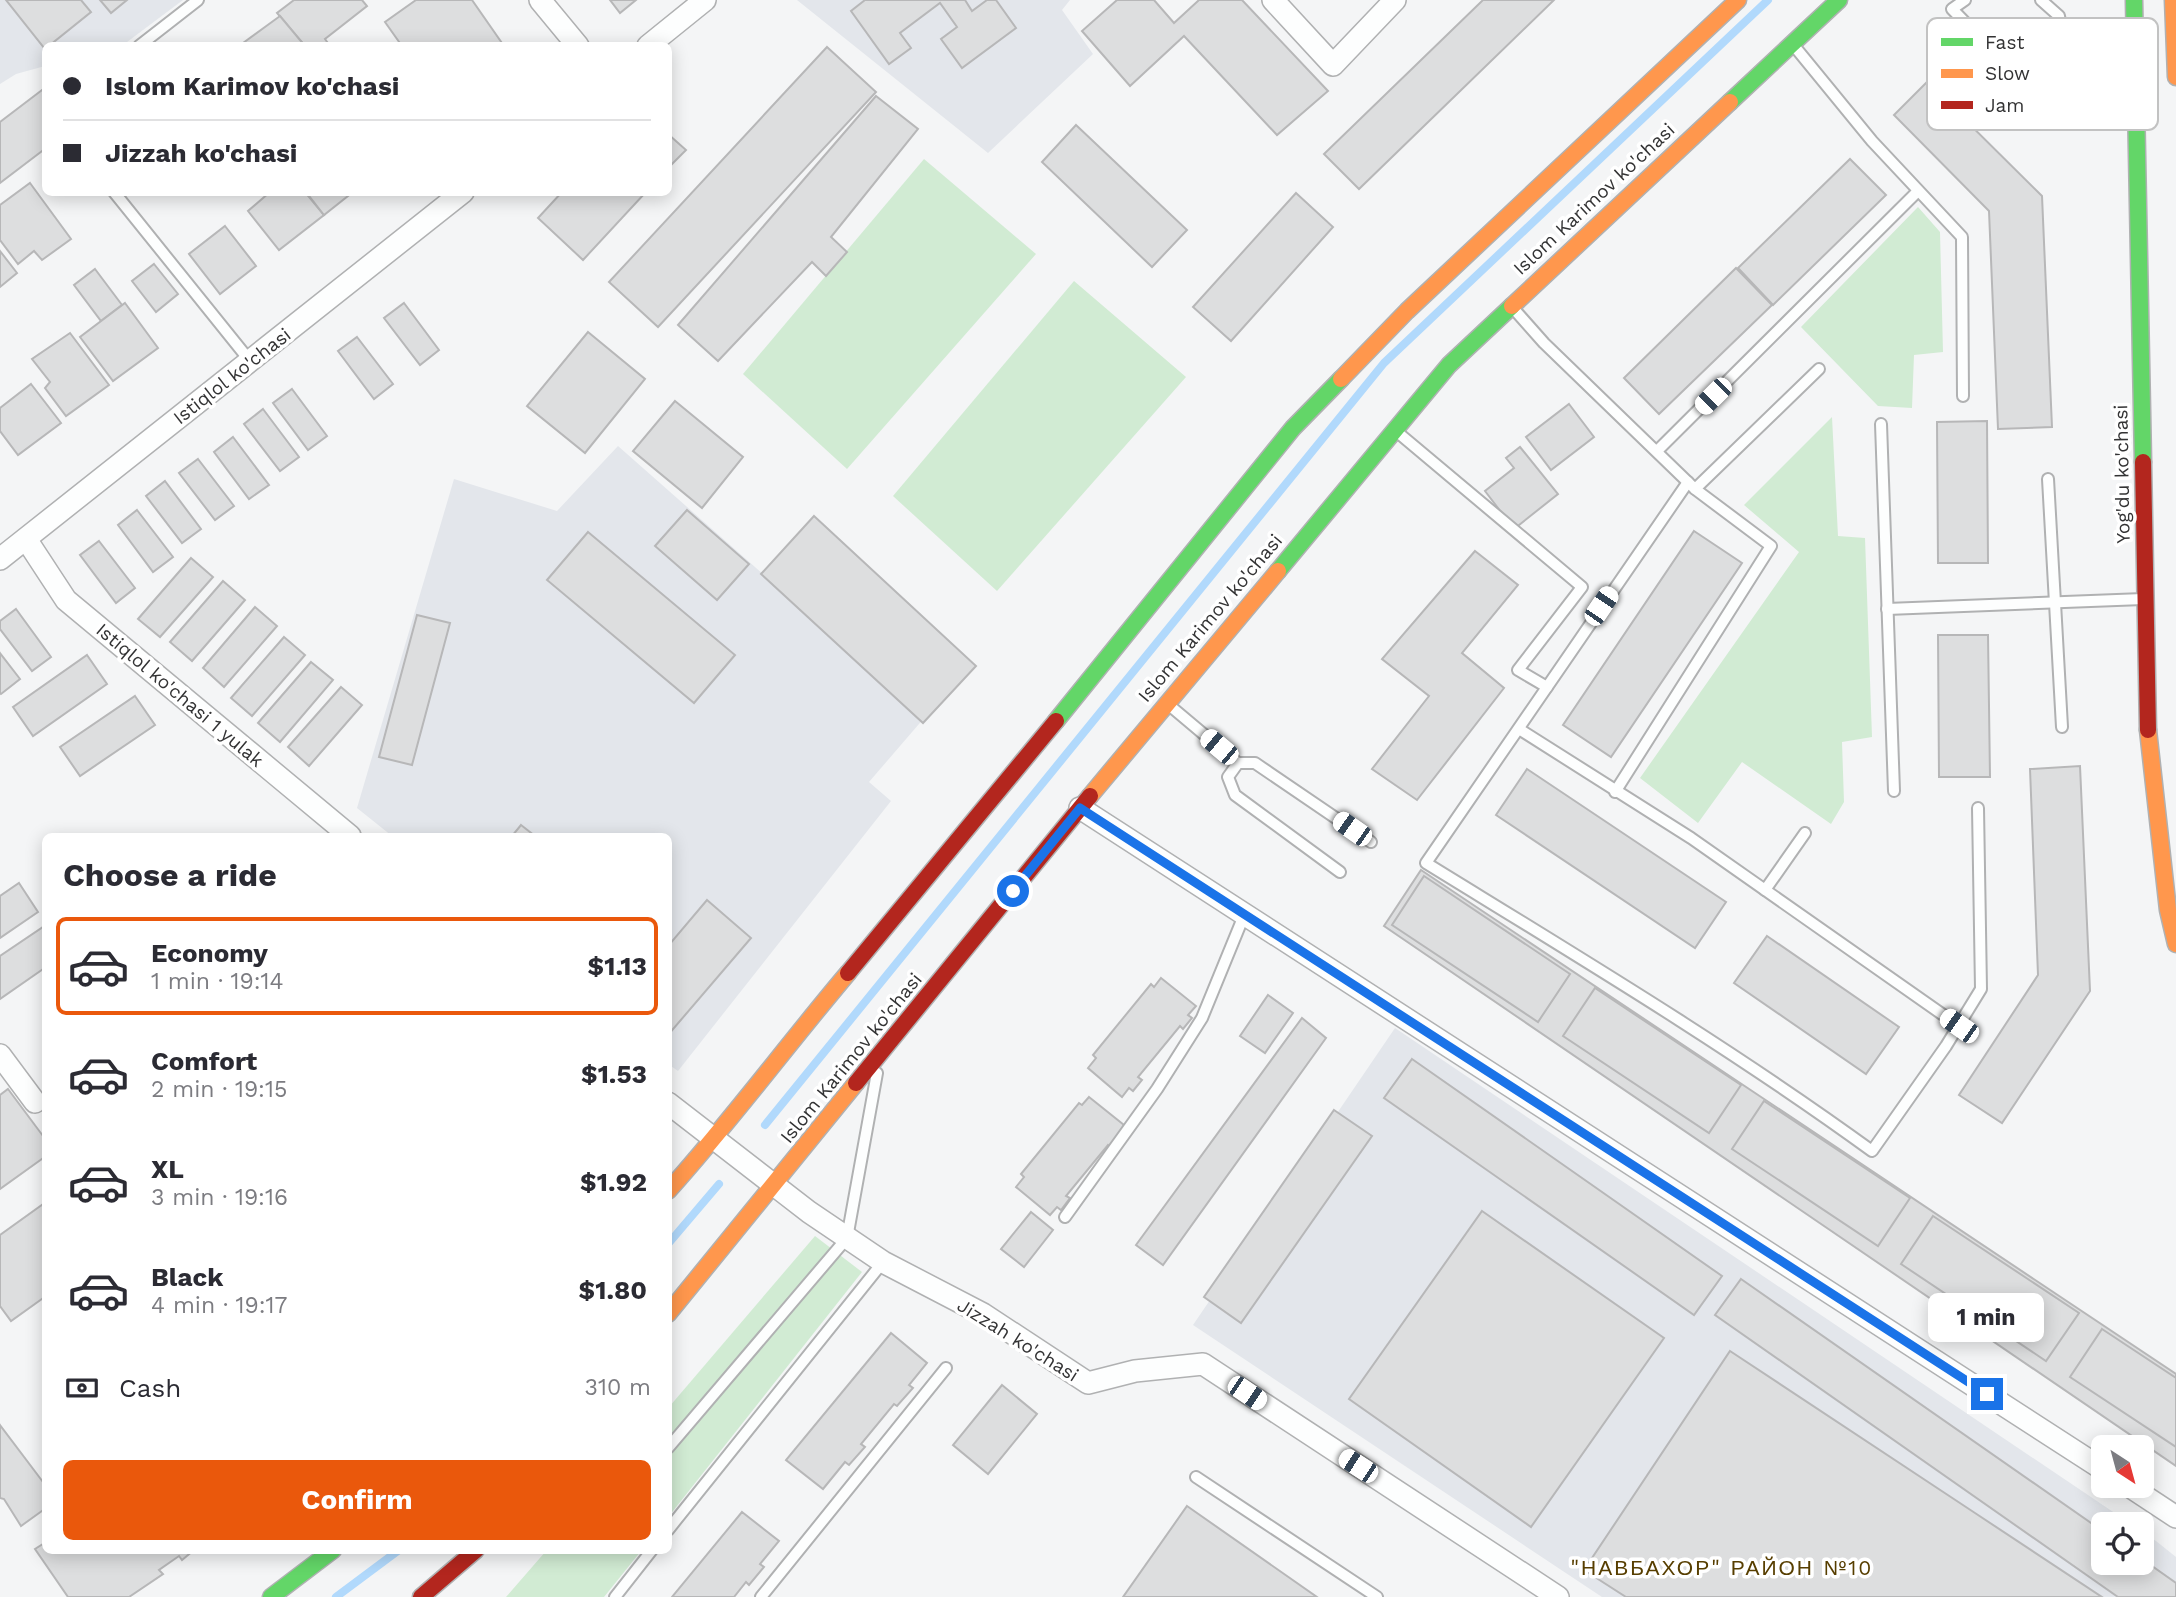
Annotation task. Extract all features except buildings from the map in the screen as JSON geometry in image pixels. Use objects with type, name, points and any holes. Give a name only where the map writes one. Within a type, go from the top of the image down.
[{"type":"main road","points":[[672,1187],[716,1138],[755,1084],[1017,769],[1293,428],[1407,311],[1738,0]]},
{"type":"main road","name":"Islom Karimov ko'chasi","points":[[672,1309],[1080,808],[1448,365],[1839,0]]},
{"type":"main road","name":"Yog'du ko'chasi","points":[[2134,0],[2134,18]]},
{"type":"main road","points":[[2173,0],[2176,77]]},
{"type":"main road","name":"Yog'du ko'chasi","points":[[2136,130],[2148,744],[2168,910],[2176,944]]},
{"type":"main road","points":[[271,1597],[328,1554]]},
{"type":"main road","points":[[421,1597],[471,1554]]},
{"type":"street","points":[[540,0],[575,42]]},
{"type":"street","points":[[653,42],[705,0]]},
{"type":"street","points":[[1273,0],[1333,65],[1395,0]]},
{"type":"street","name":"Istiqlol ko'chasi","points":[[0,559],[458,196]]},
{"type":"street","name":"Istiqlol ko'chasi 1 yulak","points":[[26,538],[66,600],[346,833]]},
{"type":"street","points":[[1080,808],[2091,1461]]},
{"type":"street","points":[[0,1055],[35,1102]]},
{"type":"street","points":[[672,1106],[775,1186]]},
{"type":"street","name":"Jizzah ko'chasi","points":[[775,1186],[883,1262],[984,1314],[1088,1383],[1135,1371],[1203,1364],[1558,1597]]},
{"type":"street","points":[[2147,1498],[2176,1517]]},
{"type":"lane","points":[[144,42],[198,0]]},
{"type":"lane","points":[[1961,18],[1952,9],[1965,0]]},
{"type":"lane","points":[[2040,0],[2059,18]]},
{"type":"lane","points":[[1791,42],[1872,141],[1962,237],[1963,396]]},
{"type":"lane","points":[[1657,451],[1918,191]]},
{"type":"lane","points":[[117,196],[250,361]]},
{"type":"lane","points":[[1511,306],[1544,343],[1691,485],[1771,546],[1615,792]]},
{"type":"lane","points":[[1819,369],[1691,485],[1426,863],[1682,1022],[1803,1101],[1872,1151],[1959,1026],[1981,989],[1978,808]]},
{"type":"lane","points":[[1881,424],[1894,791]]},
{"type":"lane","points":[[1394,429],[1582,587],[1518,670],[1547,687]]},
{"type":"lane","points":[[2048,479],[2062,727]]},
{"type":"lane","points":[[1887,609],[2145,599]]},
{"type":"lane","points":[[1167,703],[1238,763],[1255,763],[1371,842]]},
{"type":"lane","points":[[1518,729],[1692,838],[1959,1026]]},
{"type":"lane","points":[[1238,763],[1228,776],[1234,795],[1340,873]]},
{"type":"lane","points":[[1765,890],[1805,833]]},
{"type":"lane","points":[[1065,1217],[1157,1089],[1202,1018],[1245,913]]},
{"type":"lane","points":[[672,1443],[847,1238],[880,1056]]},
{"type":"lane","points":[[672,1525],[883,1262]]},
{"type":"lane","points":[[761,1597],[946,1368]]},
{"type":"lane","points":[[1196,1477],[1377,1597]]},
{"type":"lane","points":[[615,1597],[649,1554]]},
{"type":"shaded area","points":[[0,0],[183,0],[127,42],[42,42],[42,67],[16,74],[0,84]]},
{"type":"shaded area","points":[[797,0],[1070,0],[1062,10],[1093,54],[988,153]]},
{"type":"shaded area","points":[[618,446],[925,717],[869,782],[891,801],[678,1071],[672,1067],[672,833],[388,833],[357,808],[454,479],[557,511]]},
{"type":"shaded area","points":[[1395,1028],[2113,1512],[2091,1512],[2091,1575],[2154,1575],[2154,1540],[2156,1541],[2176,1557],[2176,1597],[1602,1597],[1193,1325]]},
{"type":"green space","points":[[924,159],[1036,254],[847,469],[743,374]]},
{"type":"green space","points":[[1918,207],[1940,232],[1943,352],[1914,355],[1912,408],[1878,406],[1801,327]]},
{"type":"green space","points":[[1074,281],[1186,377],[997,591],[893,496]]},
{"type":"green space","points":[[1832,417],[1838,536],[1865,538],[1872,737],[1842,742],[1844,802],[1831,824],[1742,762],[1698,823],[1640,778],[1799,552],[1744,505]]},
{"type":"green space","points":[[815,1236],[862,1272],[672,1512],[672,1403]]},
{"type":"green space","points":[[543,1554],[639,1554],[604,1597],[506,1597]]},
{"type":"waterway","points":[[765,1125],[1384,363],[1768,0]]},
{"type":"waterway","points":[[672,1239],[719,1184]]},
{"type":"waterway","points":[[336,1597],[394,1554]]},
{"type":"traffic: fast","points":[[1730,102],[1839,0]]},
{"type":"traffic: fast","points":[[2134,0],[2134,18]]},
{"type":"traffic: fast","points":[[2137,130],[2143,462]]},
{"type":"traffic: fast","points":[[1278,571],[1449,365],[1512,306]]},
{"type":"traffic: fast","points":[[1056,721],[1293,428],[1341,379]]},
{"type":"traffic: fast","points":[[271,1597],[328,1554]]},
{"type":"traffic: slow","points":[[1341,379],[1407,311],[1738,0]]},
{"type":"traffic: slow","points":[[2173,0],[2176,77]]},
{"type":"traffic: slow","points":[[1512,306],[1730,102]]},
{"type":"traffic: slow","points":[[1090,796],[1278,571]]},
{"type":"traffic: slow","points":[[2148,730],[2168,910],[2176,944]]},
{"type":"traffic: slow","points":[[672,1186],[848,973]]},
{"type":"traffic: slow","points":[[672,1309],[856,1083]]},
{"type":"traffic: jam","points":[[2143,462],[2148,730]]},
{"type":"traffic: jam","points":[[848,973],[1056,721]]},
{"type":"traffic: jam","points":[[856,1083],[1090,796]]},
{"type":"traffic: jam","points":[[421,1597],[471,1554]]},
{"type":"district","name":"\"НАВБАХОР\" РАЙОН №10","points":[[1722,1567]]},
{"type":"route","points":[[1013,891],[1080,808],[1169,863],[1987,1394]]}]
